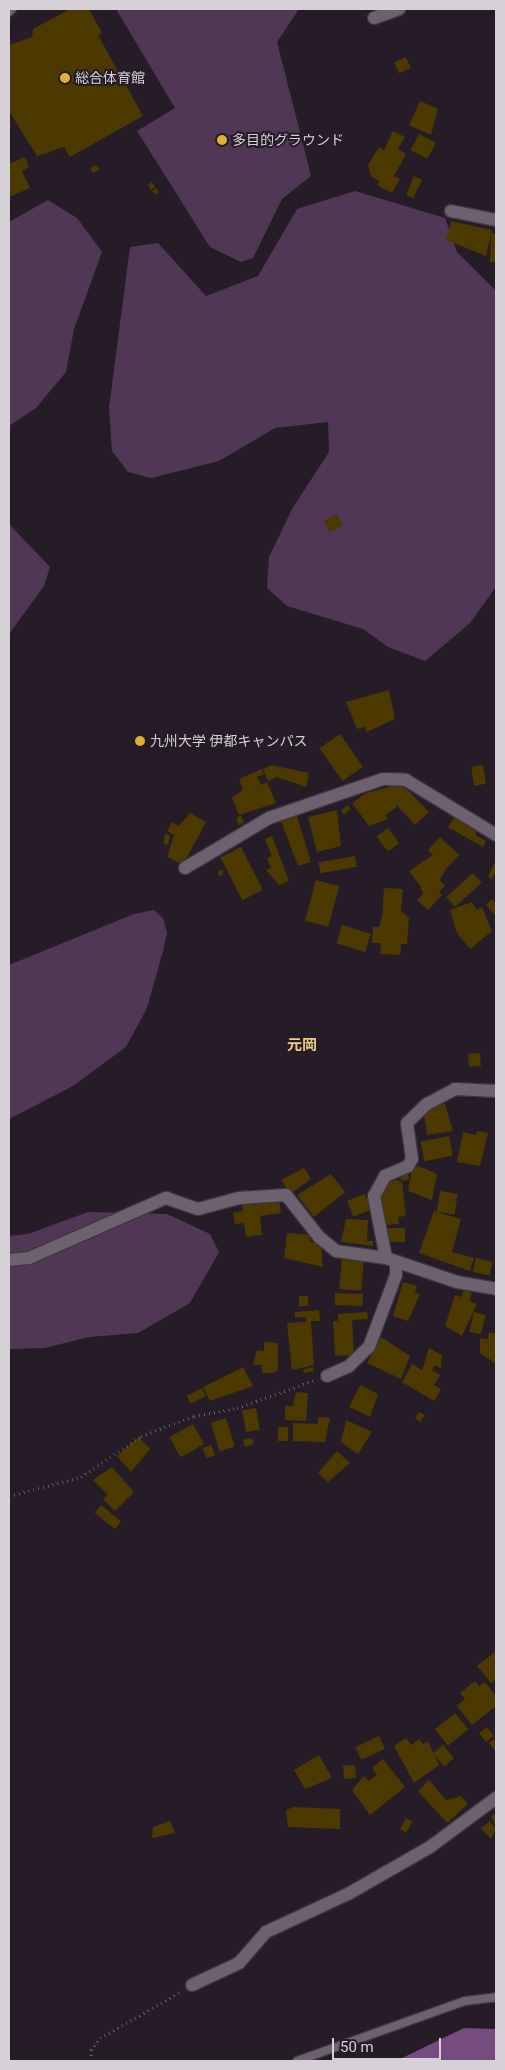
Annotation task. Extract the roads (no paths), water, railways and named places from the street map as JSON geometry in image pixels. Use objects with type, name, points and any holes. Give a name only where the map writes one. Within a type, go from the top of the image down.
[{"type":"street","points":[[374,18],[399,9]]},
{"type":"street","points":[[451,211],[496,220]]},
{"type":"street","points":[[185,868],[269,818],[383,779],[406,780],[496,835]]},
{"type":"street","points":[[327,1376],[349,1366],[369,1347],[396,1275],[374,1196],[386,1176],[408,1166],[412,1159],[407,1124],[427,1104],[455,1089],[496,1092]]},
{"type":"street","points":[[9,1260],[29,1258],[166,1198],[198,1209],[239,1198],[286,1195],[319,1237],[336,1251],[391,1260],[458,1282],[496,1288]]},
{"type":"street","points":[[192,1985],[239,1963],[266,1932],[348,1894],[430,1847],[496,1798]]},
{"type":"lane","points":[[9,12],[12,9]]},
{"type":"lane","points":[[297,2061],[465,2001],[496,1998]]},
{"type":"place","name":"総合体育館","points":[[65,78]]},
{"type":"place","name":"多目的グラウンド","points":[[222,140]]},
{"type":"place","name":"九州大学 伊都キャンパス","points":[[140,741]]},
{"type":"district","name":"元岡","points":[[302,1046]]}]
